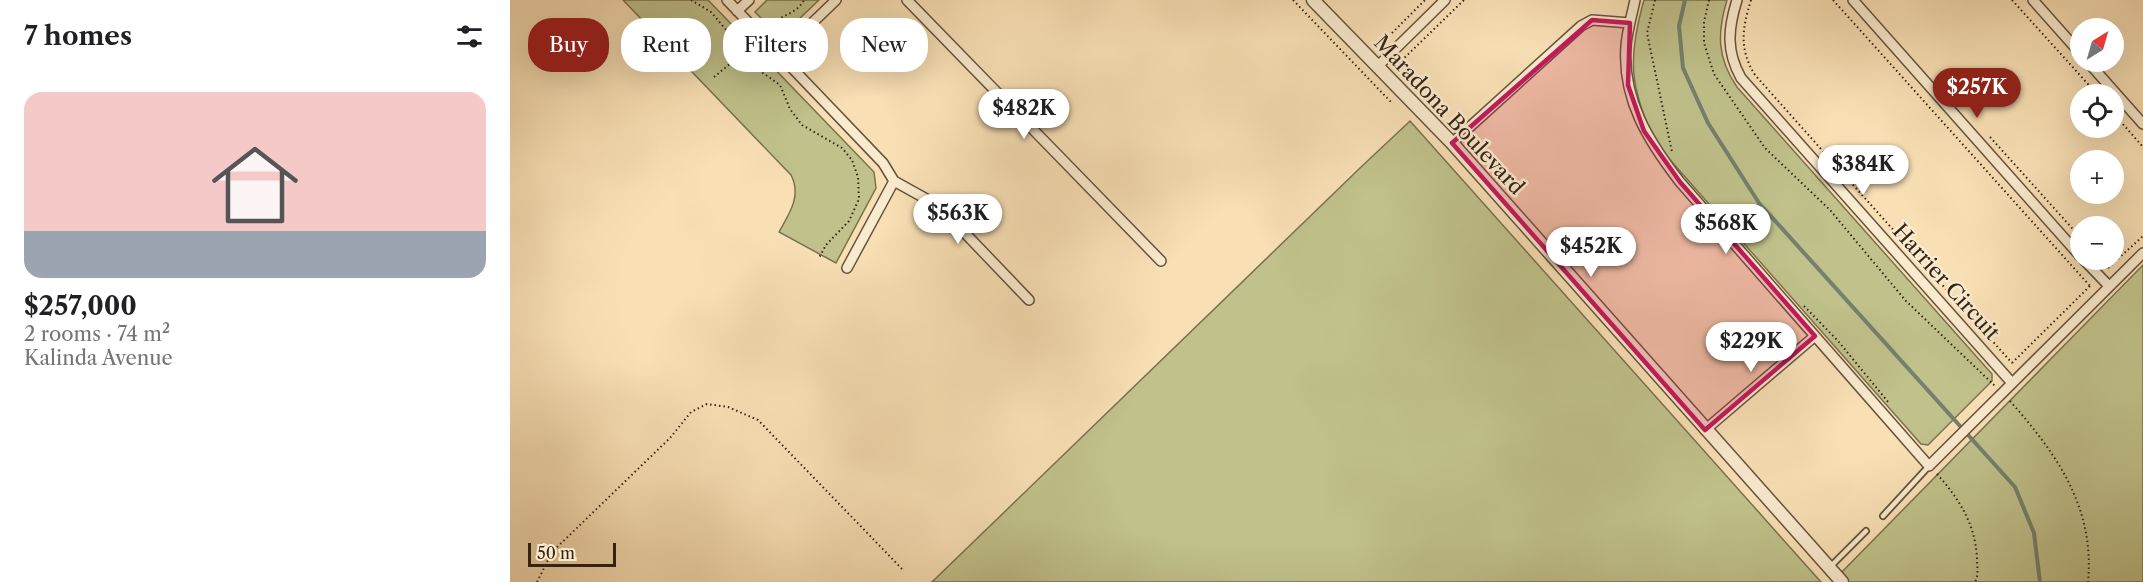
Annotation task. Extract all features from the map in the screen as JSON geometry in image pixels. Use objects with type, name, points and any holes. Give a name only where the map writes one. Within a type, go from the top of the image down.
[{"type":"street","points":[[727,0],[744,18]]},
{"type":"street","points":[[737,11],[749,0]]},
{"type":"street","points":[[817,18],[836,0]]},
{"type":"street","points":[[907,0],[1161,261]]},
{"type":"street","name":"Maradona Boulevard","points":[[1313,0],[1452,143],[1842,582]]},
{"type":"street","points":[[1382,70],[1444,0]]},
{"type":"street","points":[[1635,0],[1626,45],[1628,85],[1644,131],[1680,182],[1931,464],[2143,253]]},
{"type":"street","name":"Harrier Circuit","points":[[1737,0],[1729,33],[1729,49],[1741,78],[2012,383]]},
{"type":"street","points":[[1853,0],[2070,245]]},
{"type":"street","points":[[2033,0],[2070,42]]},
{"type":"street","points":[[1452,143],[1581,26],[1592,20],[1630,23]]},
{"type":"street","points":[[795,72],[883,163],[894,181],[939,206],[1029,300]]},
{"type":"street","points":[[2097,72],[2143,124]]},
{"type":"street","points":[[847,268],[894,181]]},
{"type":"street","points":[[2093,270],[2109,286]]},
{"type":"street","points":[[1705,430],[1815,336]]},
{"type":"lane","points":[[1882,516],[1931,464]]},
{"type":"lane","points":[[1830,567],[1866,531]]},
{"type":"path","points":[[691,0],[711,12],[727,30],[750,64],[780,85],[790,109],[802,125],[842,148],[852,160],[858,177],[859,199],[849,221],[826,245],[819,258]]},
{"type":"path","points":[[1293,0],[1391,102]]},
{"type":"path","points":[[1368,57],[1425,0]]},
{"type":"path","points":[[1382,70],[1464,0]]},
{"type":"path","points":[[1655,0],[1647,33],[1673,155]]},
{"type":"path","points":[[1709,0],[1704,22],[1704,43],[1714,74],[1765,148],[1830,210],[1906,301],[1992,383],[2000,395],[2047,444],[2062,466],[2075,493],[2086,530],[2090,564],[2088,582]]},
{"type":"path","points":[[1751,0],[1744,24],[1742,44],[1755,75],[2012,363]]},
{"type":"path","points":[[1833,0],[2090,286]]},
{"type":"path","points":[[2012,0],[2088,84]]},
{"type":"path","points":[[2124,125],[2143,147]]},
{"type":"path","points":[[2124,253],[2143,236]]},
{"type":"path","points":[[1992,383],[2106,270]]},
{"type":"path","points":[[1800,302],[1838,341],[1894,409]]},
{"type":"path","points":[[537,582],[552,552],[670,438],[691,412],[707,404],[728,407],[758,420],[904,571]]},
{"type":"path","points":[[1931,464],[1957,497],[1970,520],[1976,549],[1976,582]]},
{"type":"highlighted area","points":[[1592,20],[1630,23],[1628,85],[1644,131],[1680,182],[1815,336],[1705,430],[1452,143]]},
{"type":"green space","points":[[623,0],[708,0],[725,18],[723,18],[723,72],[777,72],[874,172],[876,188],[836,263],[779,232],[795,198],[791,175],[692,72],[711,72],[711,18],[640,18]]},
{"type":"green space","points":[[767,0],[819,0],[800,18],[761,18],[755,12]]},
{"type":"green space","points":[[1644,0],[1727,0],[1720,34],[1722,55],[1737,87],[1992,374],[1992,381],[1928,445],[1921,444],[1656,144],[1641,106],[1634,74],[1635,40]]},
{"type":"green space","points":[[1410,121],[1821,582],[932,582],[1360,168]]},
{"type":"green space","points":[[2143,265],[2143,582],[1842,582],[1837,577]]},
{"type":"waterway","points":[[1685,0],[1679,26],[1683,68],[1708,123],[1759,203],[2015,487],[2034,533],[2040,582]]}]
